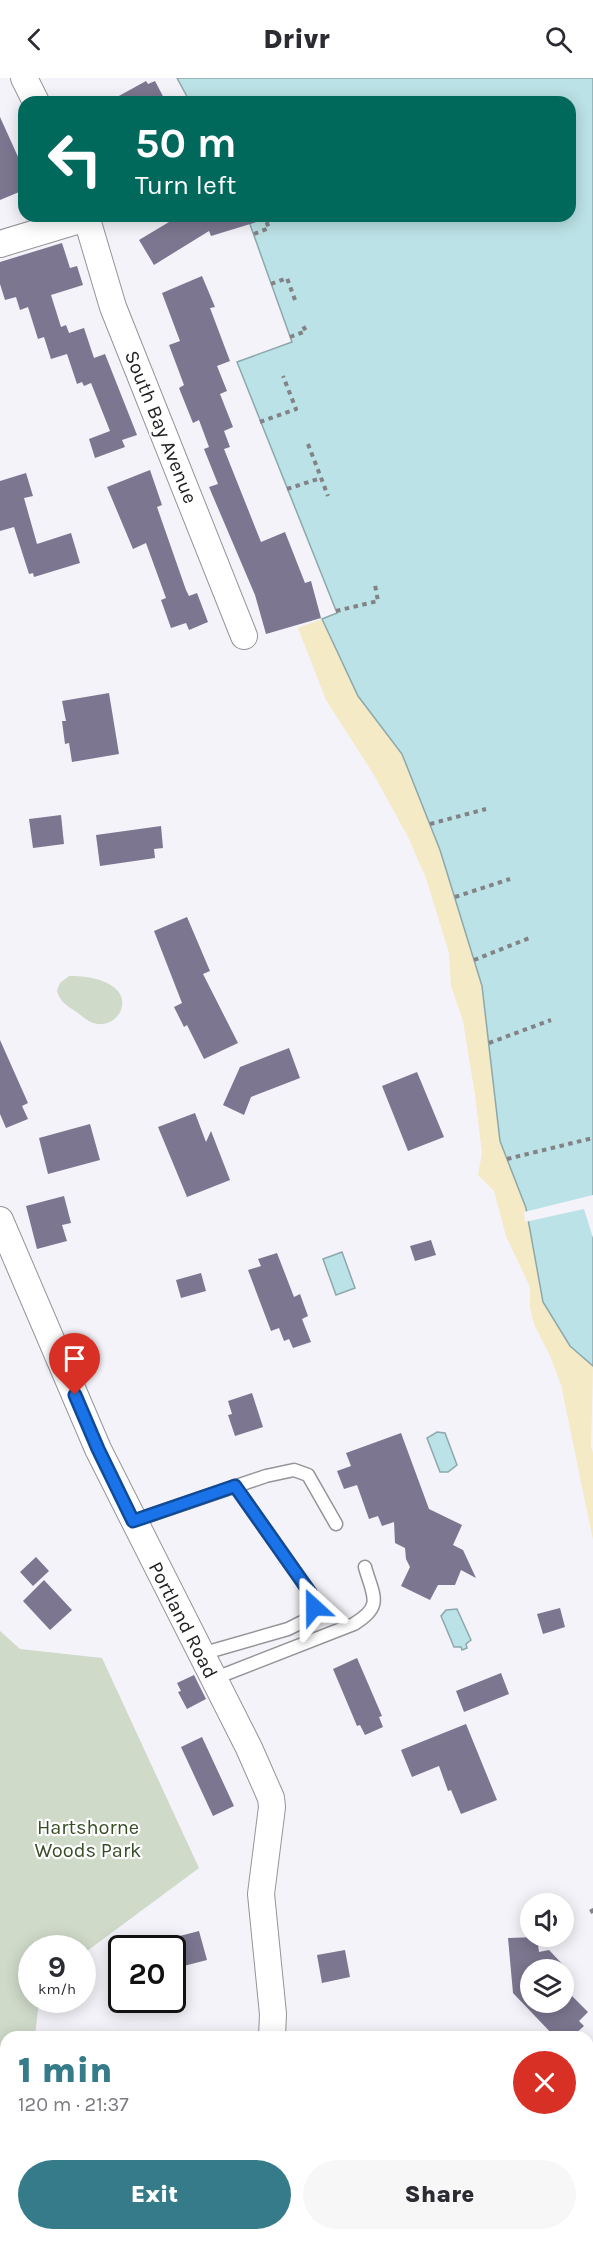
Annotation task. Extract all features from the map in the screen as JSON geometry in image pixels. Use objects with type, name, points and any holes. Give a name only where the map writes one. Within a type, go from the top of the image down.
[{"type":"street","points":[[24,78],[33,96]]},
{"type":"street","points":[[0,244],[70,222]]},
{"type":"street","name":"South Bay Avenue","points":[[87,222],[113,308],[244,636]]},
{"type":"street","name":"Portland Road","points":[[0,1220],[98,1449],[249,1748],[271,1798],[272,1807],[261,1894],[273,2014],[272,2031]]},
{"type":"lane","points":[[133,1521],[235,1486],[294,1470],[308,1475],[336,1524]]},
{"type":"lane","points":[[201,1654],[288,1629],[306,1620],[314,1607],[311,1594],[235,1486]]},
{"type":"lane","points":[[213,1679],[354,1624],[369,1615],[375,1602],[366,1567]]},
{"type":"path","points":[[254,234],[269,228],[266,222]]},
{"type":"path","points":[[271,284],[287,279],[295,300]]},
{"type":"path","points":[[290,337],[306,331],[303,326]]},
{"type":"path","points":[[260,422],[297,409],[283,376]]},
{"type":"path","points":[[308,444],[328,496]]},
{"type":"path","points":[[287,489],[321,478]]},
{"type":"path","points":[[336,611],[378,601],[375,585]]},
{"type":"path","points":[[430,824],[486,809]]},
{"type":"path","points":[[455,897],[510,879]]},
{"type":"path","points":[[474,960],[532,937]]},
{"type":"path","points":[[489,1043],[551,1020]]},
{"type":"path","points":[[507,1159],[593,1138]]},
{"type":"green space","points":[[69,976],[100,980],[117,990],[121,996],[122,1007],[116,1018],[105,1024],[98,1024],[87,1020],[65,1004],[57,990],[60,983]]},
{"type":"green space","name":"Hartshorne Woods Park","points":[[0,1631],[20,1649],[102,1658],[199,1868],[96,1944],[96,1935],[18,1935],[18,2013],[38,2013],[36,2031],[0,2031]]},
{"type":"sand","points":[[322,619],[358,696],[402,754],[440,850],[482,986],[500,1141],[526,1208],[543,1302],[570,1346],[593,1366],[591,1446],[593,1453],[593,1540],[561,1385],[534,1324],[530,1307],[530,1287],[506,1236],[494,1191],[478,1175],[482,1153],[475,1095],[463,1021],[451,986],[449,953],[426,878],[408,837],[374,775],[326,700],[298,628]]},
{"type":"water","points":[[177,78],[593,78],[593,1366],[570,1346],[543,1302],[526,1208],[500,1141],[482,986],[440,850],[402,754],[358,696],[322,619],[337,613],[237,362],[292,342],[249,222],[576,222],[576,96],[187,96]]},
{"type":"water","points":[[342,1252],[355,1288],[336,1295],[323,1259]]},
{"type":"water","points":[[437,1432],[445,1433],[457,1465],[448,1472],[440,1472],[427,1438]]},
{"type":"water","points":[[457,1609],[471,1640],[466,1644],[467,1648],[462,1650],[461,1647],[454,1647],[441,1616],[446,1610]]},
{"type":"pier","points":[[593,1195],[593,1238],[584,1209],[525,1222],[524,1212]]},
{"type":"building","points":[[146,81],[148,84],[155,81],[163,96],[119,96]]},
{"type":"building","points":[[0,117],[18,157],[18,192],[0,200]]},
{"type":"building","points":[[169,222],[256,222],[211,236],[209,231],[154,265],[139,240]]},
{"type":"building","points":[[62,243],[70,268],[77,266],[83,285],[51,295],[61,327],[66,325],[69,333],[84,328],[94,358],[105,354],[137,435],[122,440],[125,447],[95,458],[89,439],[110,431],[91,383],[84,386],[82,382],[77,384],[67,354],[51,359],[44,337],[38,339],[28,307],[20,310],[16,297],[5,300],[0,284],[0,262]]},
{"type":"building","points":[[202,276],[215,307],[210,308],[230,361],[217,366],[227,391],[220,394],[233,427],[224,431],[230,447],[224,449],[261,542],[285,532],[305,583],[311,581],[321,618],[266,634],[255,595],[209,487],[218,484],[204,449],[209,447],[199,420],[193,423],[179,388],[184,385],[169,345],[180,341],[162,293]]},
{"type":"building","points":[[150,470],[162,505],[157,507],[186,590],[189,596],[197,593],[208,622],[189,630],[186,623],[171,628],[161,600],[166,598],[146,543],[133,549],[107,487]]},
{"type":"building","points":[[26,473],[33,496],[24,498],[37,544],[71,533],[80,563],[34,577],[33,573],[29,574],[14,527],[0,531],[0,481]]},
{"type":"building","points":[[109,693],[119,754],[72,762],[69,743],[65,744],[62,721],[66,721],[62,701]]},
{"type":"building","points":[[61,815],[64,844],[33,848],[29,819]]},
{"type":"building","points":[[161,826],[163,848],[154,849],[155,858],[100,866],[96,835]]},
{"type":"building","points":[[187,917],[210,971],[203,974],[238,1043],[204,1059],[187,1025],[184,1027],[174,1007],[182,1003],[154,931]]},
{"type":"building","points":[[0,1040],[28,1103],[22,1106],[28,1119],[6,1128],[0,1114]]},
{"type":"building","points":[[289,1048],[300,1078],[251,1097],[244,1115],[223,1105],[240,1067]]},
{"type":"building","points":[[417,1072],[444,1137],[408,1151],[382,1086]]},
{"type":"building","points":[[195,1113],[206,1142],[211,1131],[230,1180],[187,1197],[158,1127]]},
{"type":"building","points":[[90,1124],[100,1160],[48,1174],[39,1138]]},
{"type":"building","points":[[64,1196],[71,1223],[62,1225],[67,1241],[37,1249],[26,1206]]},
{"type":"building","points":[[431,1240],[436,1255],[415,1261],[410,1246]]},
{"type":"building","points":[[277,1253],[294,1297],[300,1294],[308,1316],[302,1319],[311,1342],[293,1348],[289,1339],[284,1341],[279,1328],[271,1331],[248,1270],[261,1266],[258,1259]]},
{"type":"building","points":[[201,1273],[206,1291],[181,1298],[176,1280]]},
{"type":"building","points":[[252,1393],[263,1427],[235,1436],[228,1415],[232,1414],[228,1401]]},
{"type":"building","points":[[401,1433],[429,1509],[462,1525],[453,1545],[463,1550],[476,1578],[461,1570],[455,1585],[438,1585],[430,1600],[401,1586],[410,1567],[406,1559],[405,1548],[395,1543],[394,1522],[382,1526],[378,1516],[369,1519],[357,1485],[344,1489],[337,1471],[351,1466],[346,1453]]},
{"type":"building","points":[[36,1557],[49,1571],[33,1586],[20,1572]]},
{"type":"building","points":[[44,1580],[72,1610],[50,1630],[23,1601]]},
{"type":"building","points":[[560,1608],[565,1627],[543,1634],[537,1614]]},
{"type":"building","points":[[357,1658],[382,1716],[379,1717],[383,1727],[365,1735],[360,1725],[357,1726],[333,1669]]},
{"type":"building","points":[[501,1673],[509,1694],[464,1712],[456,1691]]},
{"type":"building","points":[[194,1675],[206,1699],[187,1709],[178,1692],[181,1691],[177,1683]]},
{"type":"building","points":[[466,1724],[497,1800],[461,1814],[451,1790],[448,1791],[439,1766],[412,1777],[401,1750]]},
{"type":"building","points":[[202,1737],[234,1806],[213,1816],[181,1747]]},
{"type":"building","points":[[199,1931],[207,1960],[186,1965],[186,1935],[184,1935]]},
{"type":"building","points":[[508,1938],[520,1938],[520,1947],[538,1947],[539,1952],[549,1950],[558,1959],[520,1959],[520,2000],[513,1993]]},
{"type":"building","points":[[345,1950],[350,1977],[322,1983],[317,1955]]},
{"type":"building","points":[[574,1998],[588,2012],[579,2021],[584,2026],[579,2031],[549,2031],[532,2013],[574,2013]]},
{"type":"route","points":[[75,1395],[133,1521],[235,1486],[311,1594],[314,1607]]}]
